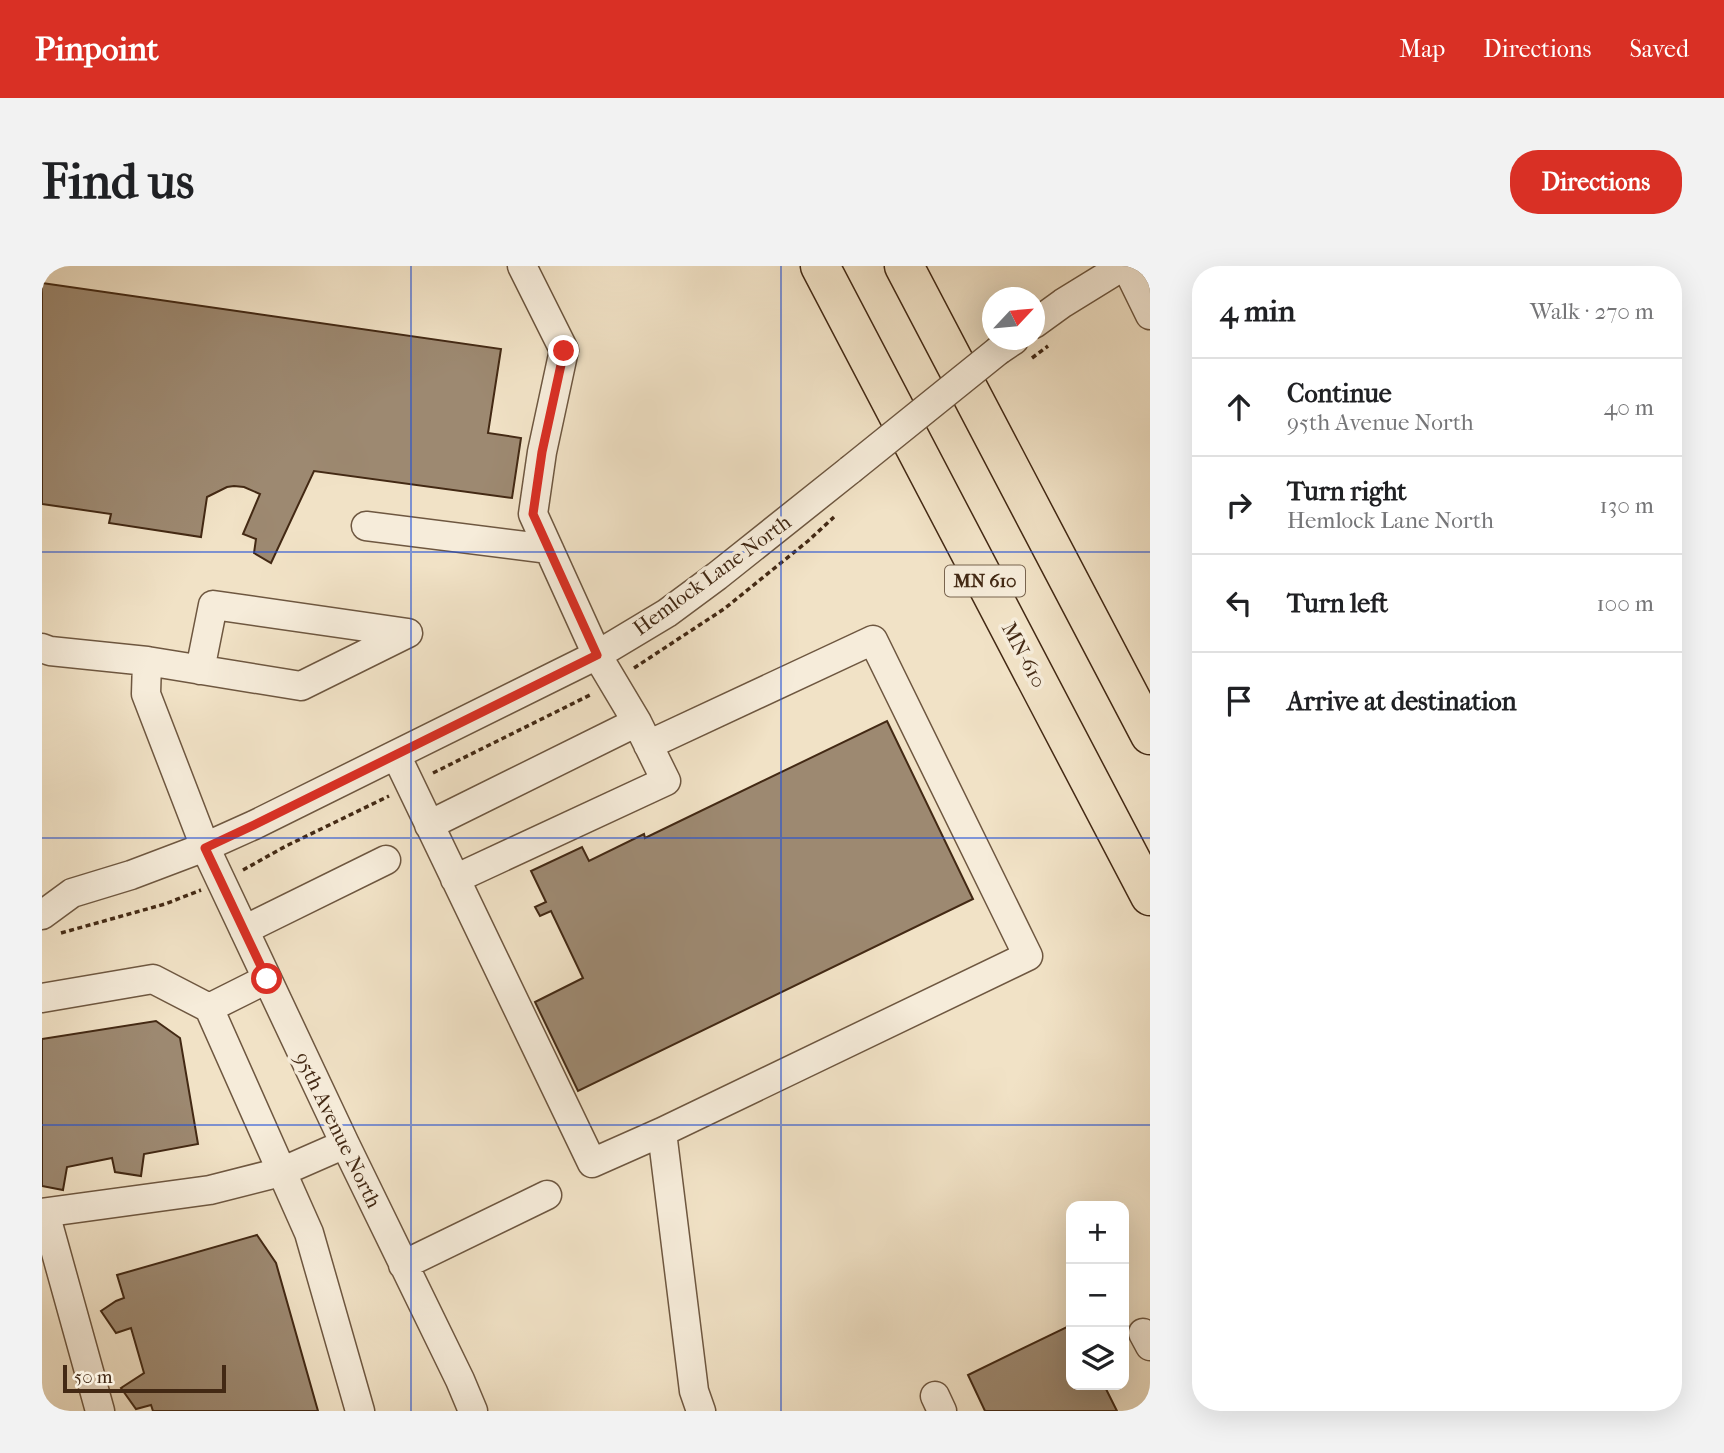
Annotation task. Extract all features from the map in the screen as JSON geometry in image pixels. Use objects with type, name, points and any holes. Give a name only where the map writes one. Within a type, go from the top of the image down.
[{"type":"highway","name":"MN-610","points":[[820,266],[1150,896]]},
{"type":"highway","points":[[904,266],[1150,735]]},
{"type":"street","points":[[455,879],[666,780],[597,655],[533,514],[542,452],[564,351],[522,266]]},
{"type":"street","points":[[1045,332],[1063,303],[1125,266],[1150,315]]},
{"type":"street","name":"Hemlock Lane North","points":[[42,915],[72,893],[205,848],[597,655],[667,613],[850,470],[1012,352]]},
{"type":"street","points":[[366,526],[549,549]]},
{"type":"street","points":[[42,648],[301,685],[408,633],[213,605],[200,670]]},
{"type":"street","points":[[396,755],[429,825],[592,1163],[1028,956],[873,640],[429,825]]},
{"type":"street","name":"95th Avenue North","points":[[146,661],[146,694],[205,848],[460,1380],[472,1411]]},
{"type":"street","points":[[244,930],[386,860]]},
{"type":"street","name":"Hemlock Lane North","points":[[42,889],[72,893]]},
{"type":"street","points":[[42,998],[153,979],[209,1008],[309,1233],[359,1411]]},
{"type":"street","points":[[209,1008],[267,979]]},
{"type":"street","points":[[662,1132],[695,1391],[701,1411]]},
{"type":"street","points":[[100,1411],[43,1218],[210,1190],[281,1172],[345,1144]]},
{"type":"street","points":[[403,1265],[547,1195]]},
{"type":"building","points":[[42,283],[501,349],[488,433],[521,438],[512,498],[314,471],[271,563],[254,553],[256,539],[243,534],[260,494],[244,487],[227,487],[207,497],[201,537],[109,523],[111,514],[42,504]]},
{"type":"building","points":[[887,721],[973,899],[578,1091],[535,1002],[583,978],[551,911],[540,916],[535,907],[546,902],[531,871],[582,847],[589,861],[644,834],[645,838]]},
{"type":"building","points":[[156,1021],[180,1038],[198,1144],[144,1154],[141,1176],[115,1172],[112,1158],[67,1167],[63,1190],[42,1186],[42,1039]]},
{"type":"building","points":[[257,1235],[276,1263],[318,1411],[153,1411],[151,1405],[136,1409],[121,1388],[144,1373],[131,1328],[116,1333],[101,1311],[124,1298],[117,1275]]},
{"type":"building","points":[[1066,1327],[1066,1390],[1106,1390],[1117,1411],[985,1411],[968,1375]]},
{"type":"route","points":[[267,979],[205,848],[597,655],[533,514],[542,452],[564,351]]}]
